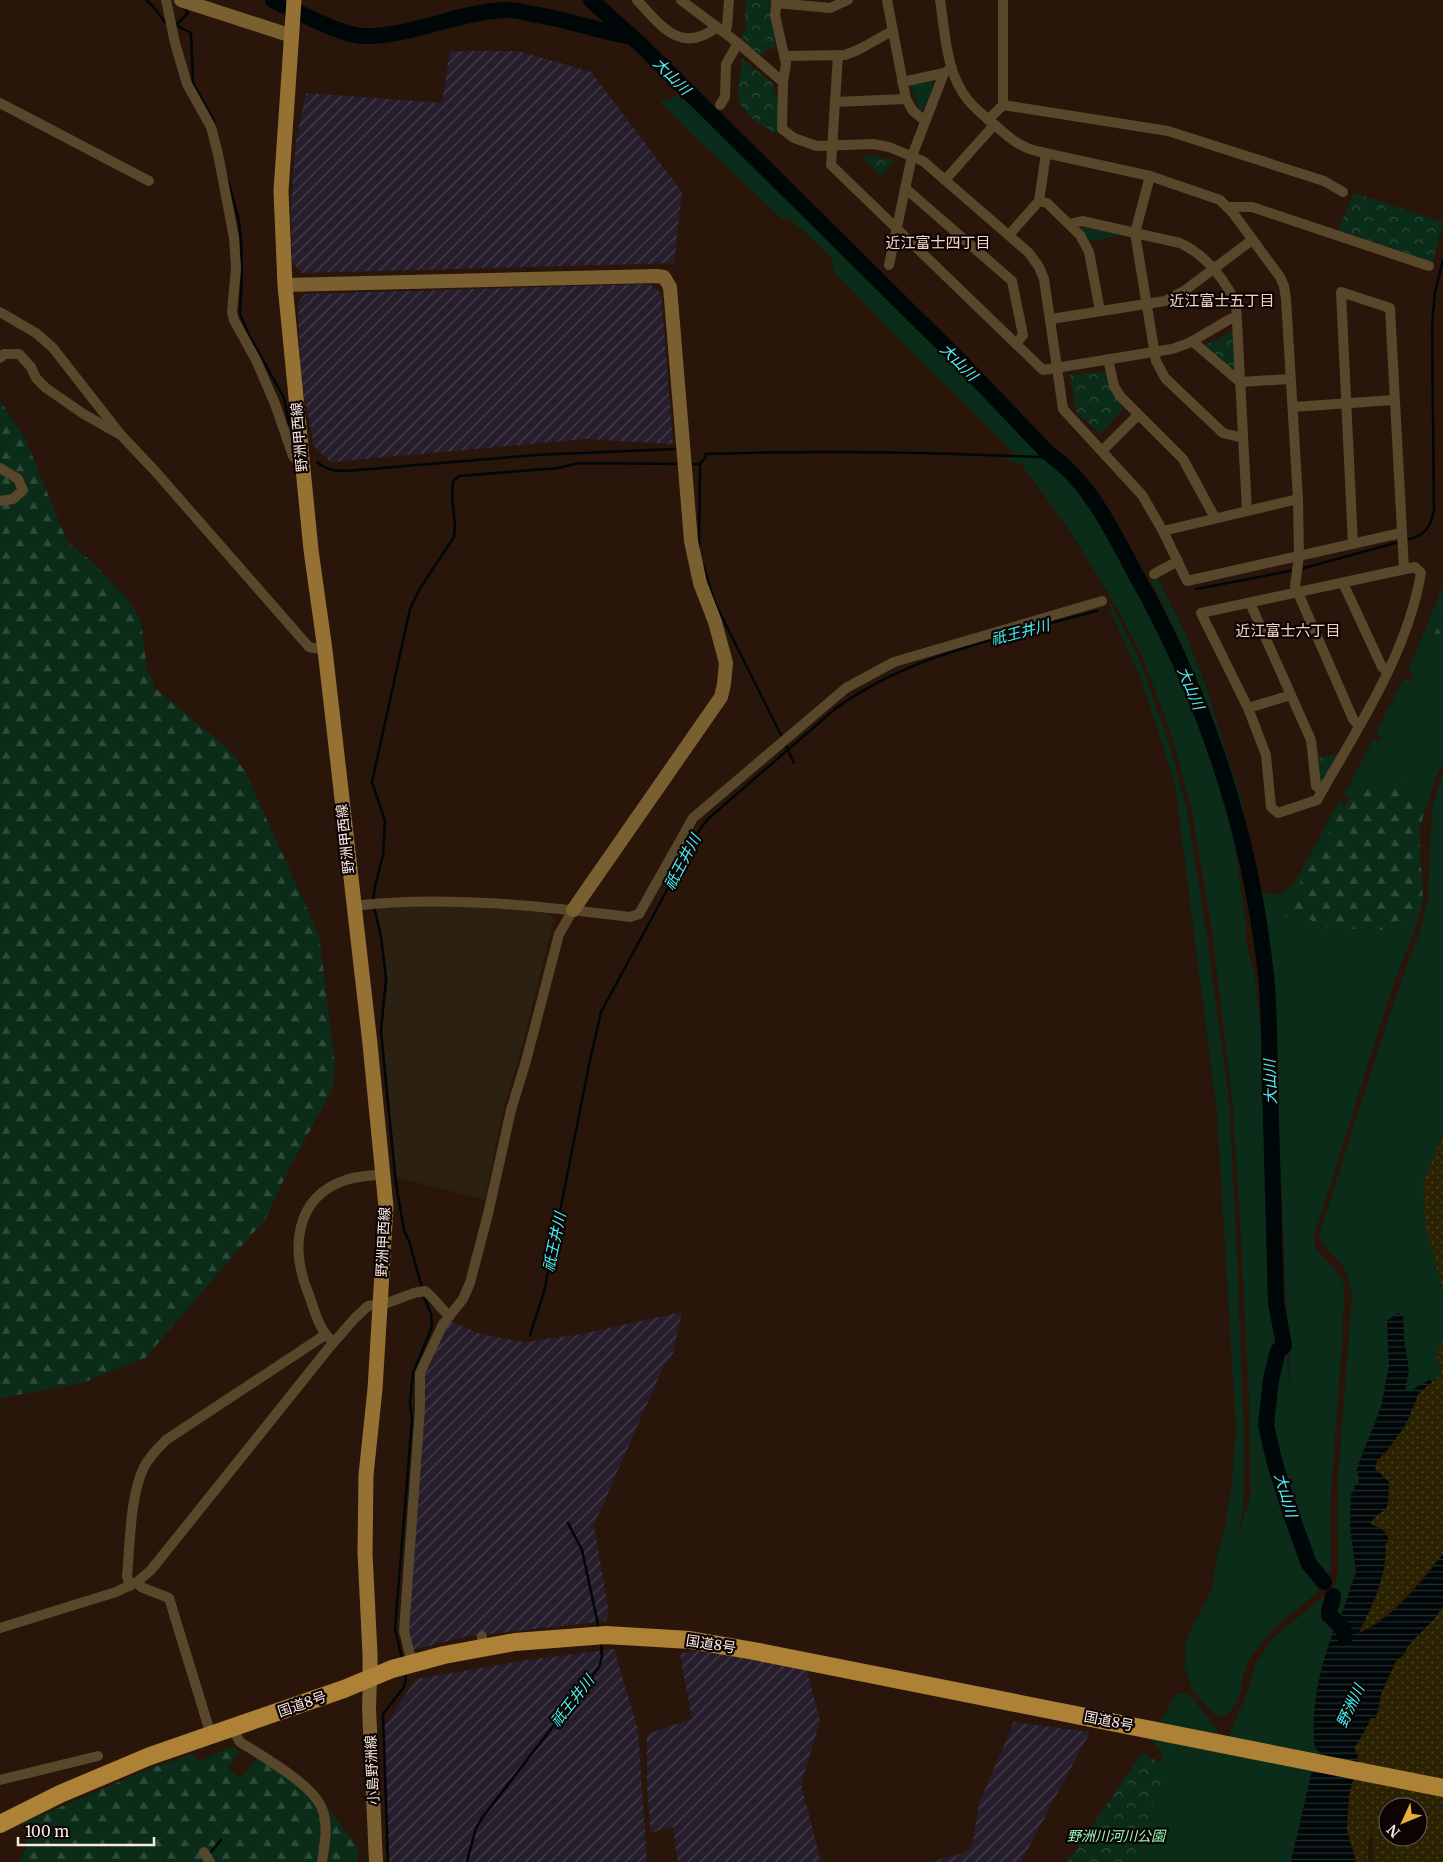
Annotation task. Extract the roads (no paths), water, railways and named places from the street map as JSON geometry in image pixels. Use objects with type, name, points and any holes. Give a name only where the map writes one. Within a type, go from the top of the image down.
[{"type":"highway","name":"国道8号","points":[[0,1824],[94,1778],[150,1756],[344,1689],[412,1663],[482,1642],[606,1635],[690,1640],[763,1652],[1443,1788]]},
{"type":"main road","name":"野洲甲西線","points":[[294,0],[281,191],[286,285],[311,550],[325,650],[384,1174],[386,1207],[375,1389],[366,1475],[365,1553],[370,1679]]},
{"type":"street","points":[[166,0],[175,43],[187,84],[210,127],[218,154],[234,238],[236,268],[232,312],[234,320],[256,360],[275,404],[293,456],[302,465]]},
{"type":"street","points":[[181,0],[292,36]]},
{"type":"street","points":[[637,0],[674,36],[687,39],[706,36],[727,27],[728,0]]},
{"type":"street","points":[[682,0],[738,43],[783,82]]},
{"type":"street","points":[[848,0],[830,8],[776,2],[775,15],[786,64],[783,82],[782,129],[794,138],[817,146],[873,144],[889,147],[923,161],[1029,253],[1040,267],[1044,279],[1064,409],[1142,495],[1163,531],[1187,581],[1401,533]]},
{"type":"street","points":[[887,0],[906,99],[914,111],[925,121]]},
{"type":"street","points":[[940,0],[948,70],[967,100],[1012,140],[1024,147],[1046,154],[1150,176],[1220,200],[1280,277],[1284,286],[1298,500],[1300,556],[1295,586],[1353,719],[1359,726]]},
{"type":"street","points":[[945,180],[991,122],[1002,105],[1003,0]]},
{"type":"street","points":[[784,56],[845,55],[892,31]]},
{"type":"street","points":[[720,105],[725,97],[726,64],[738,43]]},
{"type":"street","points":[[838,55],[831,165],[1043,370],[1172,349],[1192,341],[1230,319],[1236,318]]},
{"type":"street","points":[[902,82],[948,70]]},
{"type":"street","points":[[889,265],[912,156],[925,121],[948,70]]},
{"type":"street","points":[[835,102],[906,99]]},
{"type":"street","points":[[0,103],[149,181]]},
{"type":"street","points":[[1002,105],[1168,131],[1324,180],[1344,192]]},
{"type":"street","points":[[1009,236],[1039,200],[1046,154]]},
{"type":"street","points":[[1150,176],[1136,233],[1156,361],[1165,378],[1222,432],[1243,438]]},
{"type":"street","points":[[905,188],[1012,281],[1023,335],[1016,344]]},
{"type":"street","points":[[1039,200],[1048,202],[1080,235],[1089,252],[1100,311]]},
{"type":"street","points":[[1226,207],[1252,207],[1429,266]]},
{"type":"street","points":[[1069,224],[1082,221],[1180,242],[1195,250],[1214,269],[1228,288],[1236,303],[1247,511]]},
{"type":"street","points":[[1051,319],[1165,301],[1184,291],[1252,240]]},
{"type":"street","points":[[286,285],[664,277],[670,286],[691,541],[700,583],[716,622],[726,663],[721,697],[573,910],[559,934],[526,1061],[511,1110],[488,1214],[470,1283],[463,1299],[443,1324],[420,1374],[420,1408],[404,1630],[412,1663]]},
{"type":"street","points":[[1353,544],[1341,292],[1390,308],[1404,569]]},
{"type":"street","points":[[0,312],[36,333],[53,348],[121,435],[155,471],[309,647],[325,650]]},
{"type":"street","points":[[1192,341],[1240,382],[1290,379]]},
{"type":"street","points":[[0,358],[4,354],[19,354],[31,367],[36,378],[58,397],[121,435]]},
{"type":"street","points":[[1108,360],[1114,386],[1120,396],[1183,459],[1215,518]]},
{"type":"street","points":[[1292,407],[1394,400]]},
{"type":"street","points":[[1102,451],[1138,415]]},
{"type":"street","points":[[0,468],[18,479],[23,490],[13,498],[0,501]]},
{"type":"street","points":[[1163,531],[1298,500]]},
{"type":"street","points":[[1154,574],[1178,561]]},
{"type":"street","points":[[1415,567],[1422,573],[1418,596],[1387,671],[1359,726],[1317,800],[1278,813],[1271,807],[1266,755],[1248,708],[1201,613],[1404,569],[1415,567]]},
{"type":"street","points":[[1343,583],[1382,667],[1387,671]]},
{"type":"street","points":[[353,906],[446,902],[573,910],[630,917],[639,914],[694,818],[846,688],[894,662],[1102,602]]},
{"type":"street","points":[[1250,603],[1311,740],[1316,786],[1322,791]]},
{"type":"street","points":[[1248,708],[1291,695]]},
{"type":"street","points":[[334,1342],[325,1334],[304,1284],[299,1263],[298,1238],[302,1218],[313,1201],[328,1188],[347,1179],[384,1174]]},
{"type":"street","points":[[0,1628],[116,1592],[133,1584],[151,1570],[334,1342],[354,1318],[368,1306],[424,1291],[450,1316]]},
{"type":"street","points":[[211,1735],[169,1598],[133,1584],[127,1576],[135,1494],[143,1468],[166,1440],[325,1334]]},
{"type":"street","name":"小島野洲線","points":[[370,1679],[369,1708],[376,1862]]},
{"type":"street","points":[[234,1727],[240,1742],[300,1783],[319,1801],[326,1823],[322,1862]]},
{"type":"street","points":[[0,1780],[98,1756]]},
{"type":"street","points":[[204,1852],[210,1862]]},
{"type":"water","name":"野洲川","points":[[1398,1313],[1403,1316],[1409,1371],[1405,1390],[1411,1392],[1430,1380],[1432,1382],[1419,1393],[1405,1426],[1386,1452],[1377,1460],[1375,1469],[1389,1482],[1388,1502],[1387,1507],[1375,1517],[1371,1524],[1382,1529],[1388,1536],[1388,1541],[1385,1544],[1386,1555],[1382,1578],[1359,1633],[1383,1619],[1395,1609],[1443,1554],[1443,1606],[1434,1619],[1396,1661],[1381,1694],[1376,1718],[1370,1718],[1368,1725],[1354,1748],[1358,1756],[1358,1764],[1349,1795],[1347,1830],[1356,1862],[1291,1862],[1311,1775],[1320,1752],[1315,1748],[1315,1700],[1321,1669],[1336,1624],[1326,1602],[1331,1600],[1332,1611],[1340,1619],[1356,1572],[1350,1526],[1351,1494],[1354,1491],[1355,1484],[1359,1483],[1356,1471],[1381,1407],[1389,1366],[1387,1321]]},
{"type":"waterway","points":[[146,0],[165,22]]},
{"type":"waterway","points":[[273,0],[331,27],[354,35],[382,35],[473,14],[510,10],[632,37]]},
{"type":"waterway","name":"大山川","points":[[591,0],[641,45],[959,360],[1048,453],[1063,464],[1076,478],[1098,507],[1117,540],[1160,620],[1183,668],[1221,768],[1249,871],[1259,923],[1268,1003],[1276,1302],[1284,1346],[1278,1351],[1271,1379],[1266,1425],[1275,1464],[1309,1564],[1324,1582]]},
{"type":"waterway","points":[[176,25],[188,13],[186,10]]},
{"type":"waterway","points":[[176,25],[191,33],[193,83],[215,126]]},
{"type":"waterway","points":[[228,180],[239,221],[241,240],[240,314],[249,335],[284,398],[289,424]]},
{"type":"waterway","name":"祇王井川","points":[[1406,540],[1418,536],[1426,530],[1431,522],[1434,510],[1432,326],[1435,292],[1443,260]]},
{"type":"waterway","points":[[317,462],[331,470],[346,471],[536,455],[675,449]]},
{"type":"waterway","points":[[705,454],[881,452],[1056,458]]},
{"type":"waterway","points":[[699,550],[700,464],[708,454]]},
{"type":"waterway","points":[[373,902],[383,855],[385,821],[372,782],[410,609],[419,590],[454,537],[453,481],[459,476],[558,468],[579,463],[681,464]]},
{"type":"waterway","points":[[689,464],[700,464]]},
{"type":"waterway","name":"祇王井川","points":[[1300,569],[1399,542]]},
{"type":"waterway","points":[[703,565],[715,603],[783,739]]},
{"type":"waterway","name":"祇王井川","points":[[1196,589],[1295,570]]},
{"type":"waterway","name":"祇王井川","points":[[530,1335],[544,1292],[601,1012],[700,829],[709,818],[835,709],[873,685],[913,666],[955,651],[1097,611]]},
{"type":"waterway","name":"祇王井川","points":[[785,744],[794,763]]},
{"type":"waterway","points":[[374,907],[381,936],[386,979],[381,1031],[396,1184],[404,1230],[410,1244],[422,1288]]},
{"type":"waterway","points":[[402,1658],[395,1629],[412,1420],[410,1402],[413,1373],[432,1327],[431,1314],[423,1294]]},
{"type":"waterway","name":"祇王井川","points":[[568,1523],[582,1550],[599,1629]]},
{"type":"waterway","name":"大山川","points":[[1333,1596],[1329,1615],[1341,1627],[1345,1636]]},
{"type":"waterway","name":"祇王井川","points":[[467,1861],[476,1828],[482,1818],[599,1667],[602,1657],[601,1641]]},
{"type":"waterway","points":[[388,1862],[383,1714],[404,1687],[406,1679],[404,1671]]},
{"type":"waterway","points":[[209,1854],[221,1840]]},
{"type":"district","name":"近江富士四丁目","points":[[938,242]]},
{"type":"district","name":"近江富士五丁目","points":[[1222,300]]},
{"type":"district","name":"近江富士六丁目","points":[[1288,630]]},
{"type":"park label","name":"野洲川河川公園","points":[[1116,1836]]}]
